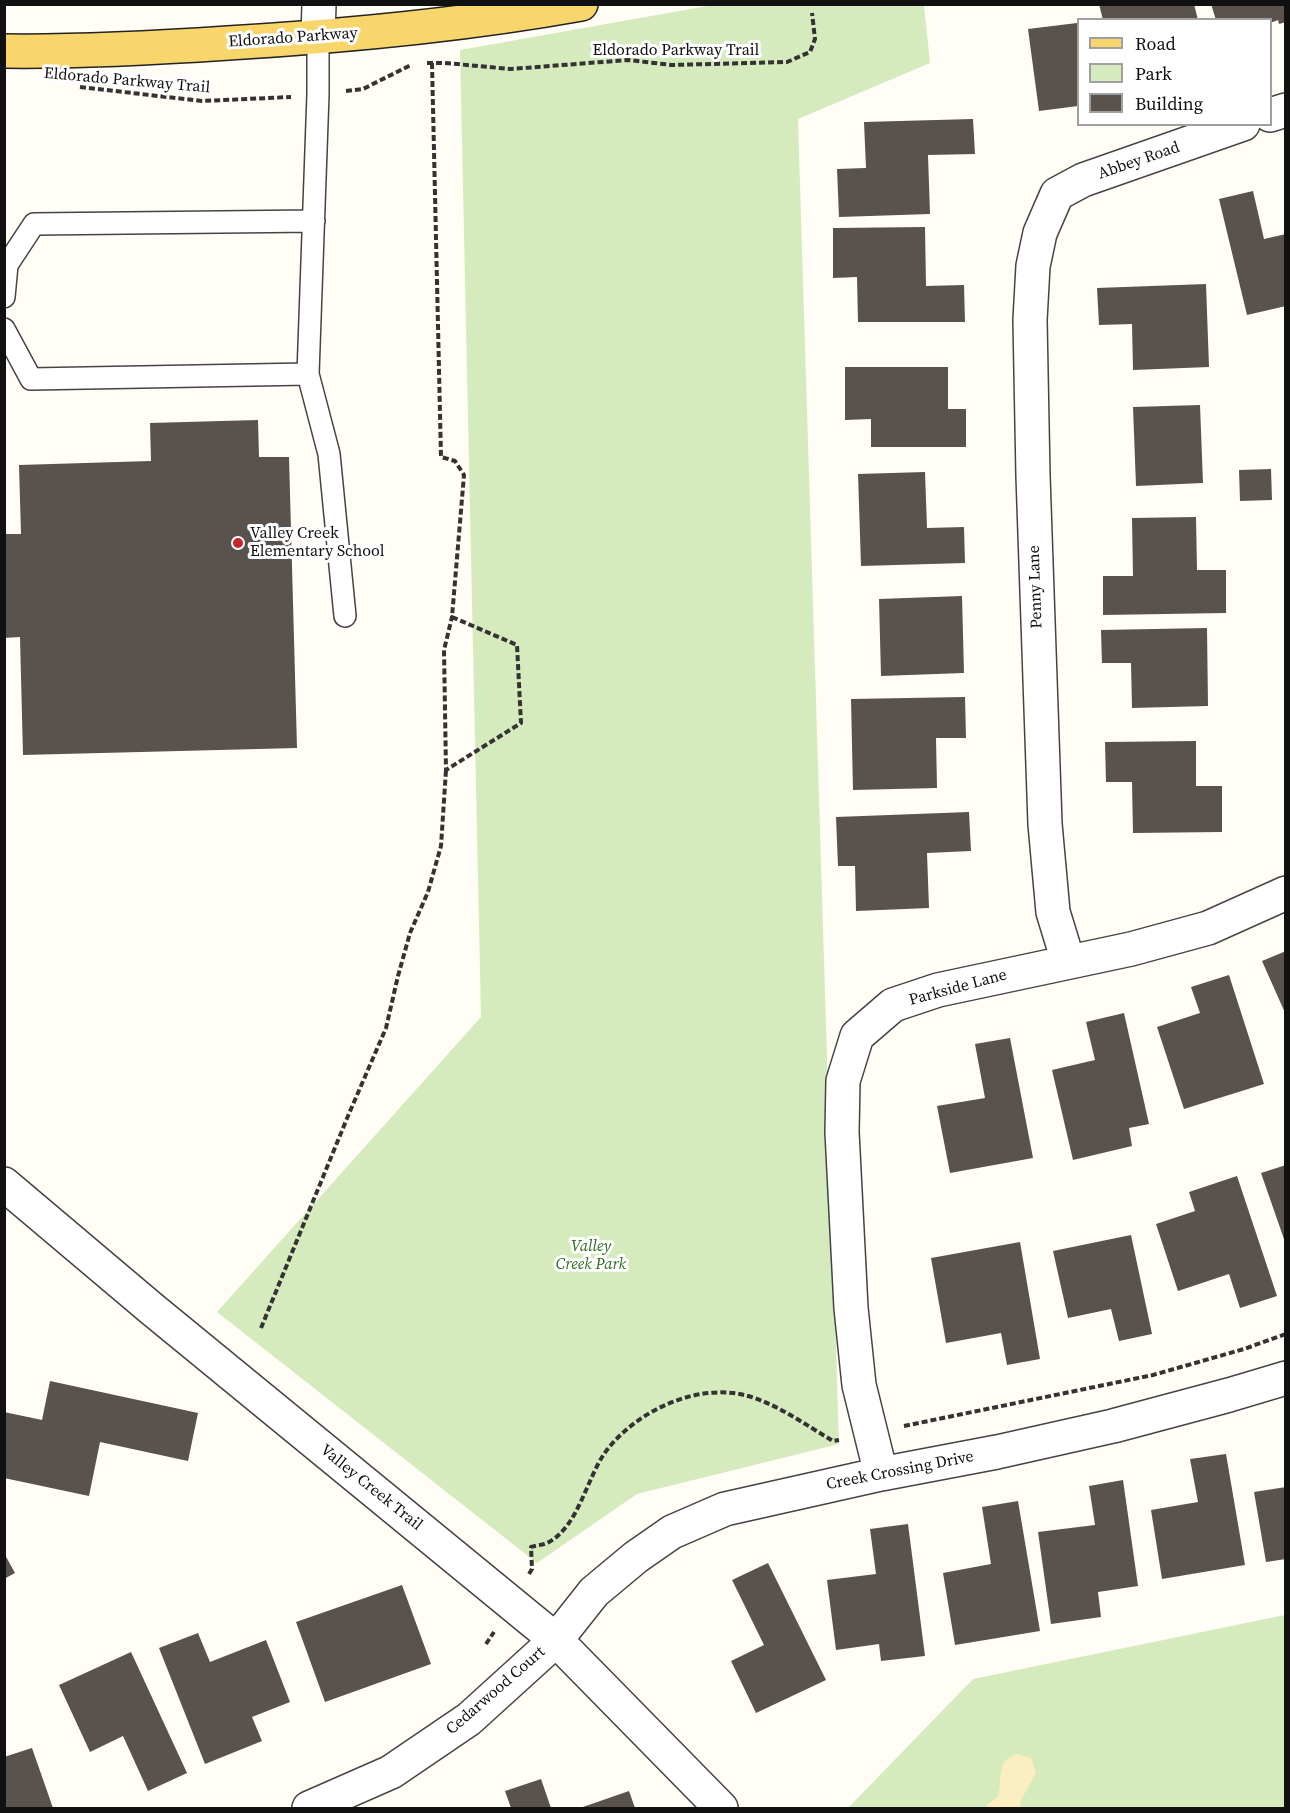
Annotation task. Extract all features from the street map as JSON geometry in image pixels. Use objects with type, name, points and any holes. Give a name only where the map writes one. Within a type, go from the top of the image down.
[{"type":"main road","name":"Eldorado Parkway","points":[[4,51],[145,48],[318,37],[401,29],[581,4]]},
{"type":"street","points":[[318,37],[319,4]]},
{"type":"street","name":"Abbey Road","points":[[1050,213],[1057,194],[1083,180],[1237,126]]},
{"type":"street","name":"Penny Lane","points":[[1050,213],[1040,233],[1033,266],[1030,320],[1032,465],[1045,824],[1053,912],[1068,961]]},
{"type":"street","name":"Parkside Lane","points":[[880,1474],[859,1384],[851,1308],[842,1132],[843,1081],[857,1036],[893,1005],[916,997],[938,990],[1131,949],[1208,928],[1286,893]]},
{"type":"street","name":"Valley Creek Trail","points":[[4,1184],[152,1309],[556,1640],[721,1809]]},
{"type":"street","name":"Creek Crossing Drive","points":[[556,1640],[594,1592],[636,1557],[672,1532],[725,1509],[880,1474],[997,1452],[1113,1426],[1286,1378]]},
{"type":"street","name":"Cedarwood Court","points":[[309,1809],[391,1772],[427,1749],[469,1719],[556,1640]]},
{"type":"lane","points":[[318,37],[308,374],[329,454],[345,616]]},
{"type":"lane","points":[[4,297],[7,265],[34,224],[314,221]]},
{"type":"lane","points":[[4,329],[31,380],[308,374]]},
{"type":"path","name":"Eldorado Parkway Trail","points":[[422,63],[511,69],[627,60],[672,65],[787,62],[810,52],[815,39],[812,13]]},
{"type":"path","points":[[261,1328],[386,1028],[410,933],[428,892],[441,846],[446,770],[444,650],[452,616],[464,475],[455,461],[441,457],[432,63]]},
{"type":"path","name":"Eldorado Parkway Trail","points":[[79,87],[202,101],[318,94],[363,89],[415,64]]},
{"type":"path","points":[[446,770],[521,723],[517,645],[452,616]]},
{"type":"green space","name":"Valley Creek Park","points":[[713,5],[924,5],[930,63],[798,119],[839,1444],[637,1494],[537,1563],[217,1312],[481,1017],[460,50]]},
{"type":"green space","points":[[1285,1615],[1285,1808],[848,1808],[973,1679]]},
{"type":"sand","points":[[1017,1754],[1031,1758],[1036,1773],[1021,1800],[1020,1808],[984,1808],[998,1796],[1001,1771],[1005,1761]]},
{"type":"building","points":[[1099,4],[1194,4],[1198,18],[1102,18]]},
{"type":"building","points":[[1211,4],[1286,4],[1286,22],[1279,24],[1278,20],[1272,22],[1272,18],[1215,18]]},
{"type":"building","points":[[1077,23],[1077,106],[1039,111],[1028,29]]},
{"type":"building","points":[[973,119],[975,154],[928,155],[930,214],[839,217],[837,169],[866,168],[864,122]]},
{"type":"building","points":[[1253,191],[1264,239],[1286,234],[1286,306],[1247,315],[1219,199]]},
{"type":"building","points":[[925,227],[926,286],[964,285],[965,322],[858,322],[857,277],[833,278],[833,228]]},
{"type":"building","points":[[1206,284],[1209,367],[1133,370],[1132,324],[1099,325],[1097,288]]},
{"type":"building","points":[[845,367],[948,367],[948,409],[966,409],[966,447],[871,447],[871,419],[845,420]]},
{"type":"building","points":[[1200,405],[1203,483],[1136,486],[1133,407]]},
{"type":"building","points":[[258,420],[259,457],[289,457],[297,748],[23,755],[20,637],[4,638],[4,534],[21,534],[19,465],[151,461],[150,423]]},
{"type":"building","points":[[1271,469],[1272,500],[1240,501],[1239,470]]},
{"type":"building","points":[[925,472],[927,528],[964,527],[965,563],[861,566],[858,474]]},
{"type":"building","points":[[1196,517],[1197,570],[1226,570],[1226,613],[1103,615],[1103,576],[1133,576],[1132,518]]},
{"type":"building","points":[[962,596],[964,673],[881,676],[879,599]]},
{"type":"building","points":[[1207,628],[1208,706],[1132,708],[1131,663],[1102,663],[1101,630]]},
{"type":"building","points":[[965,697],[966,738],[936,738],[937,788],[853,790],[851,699]]},
{"type":"building","points":[[1196,741],[1196,786],[1222,786],[1222,832],[1133,833],[1132,782],[1106,782],[1105,742]]},
{"type":"building","points":[[969,812],[971,851],[927,853],[929,908],[856,911],[855,866],[838,866],[836,817]]},
{"type":"building","points":[[1286,951],[1286,1015],[1262,961]]},
{"type":"building","points":[[1229,975],[1264,1084],[1184,1109],[1157,1027],[1200,1013],[1191,987]]},
{"type":"building","points":[[1124,1013],[1149,1124],[1129,1128],[1132,1146],[1073,1160],[1052,1070],[1095,1060],[1086,1022]]},
{"type":"building","points":[[1010,1038],[1033,1158],[950,1173],[937,1106],[985,1098],[975,1044]]},
{"type":"building","points":[[1286,1165],[1286,1242],[1285,1242],[1261,1173]]},
{"type":"building","points":[[1237,1176],[1277,1296],[1240,1308],[1229,1274],[1178,1291],[1156,1224],[1195,1211],[1189,1192]]},
{"type":"building","points":[[1131,1235],[1152,1334],[1119,1341],[1111,1309],[1068,1318],[1053,1251]]},
{"type":"building","points":[[1020,1242],[1040,1359],[1007,1365],[1001,1333],[946,1343],[931,1258]]},
{"type":"building","points":[[50,1381],[198,1413],[188,1461],[100,1442],[89,1496],[4,1478],[4,1412],[42,1420]]},
{"type":"building","points":[[1226,1454],[1245,1565],[1162,1579],[1151,1510],[1198,1502],[1190,1459]]},
{"type":"building","points":[[1123,1480],[1138,1586],[1098,1592],[1101,1617],[1051,1624],[1038,1532],[1095,1525],[1089,1486]]},
{"type":"building","points":[[1286,1487],[1286,1559],[1266,1562],[1254,1492]]},
{"type":"building","points":[[1018,1501],[1040,1631],[955,1645],[943,1573],[991,1564],[982,1507]]},
{"type":"building","points":[[908,1524],[925,1656],[881,1661],[879,1644],[836,1650],[827,1580],[876,1574],[870,1529]]},
{"type":"building","points":[[4,1553],[15,1573],[4,1579]]},
{"type":"building","points":[[768,1563],[826,1680],[756,1713],[731,1661],[764,1645],[732,1580]]},
{"type":"building","points":[[402,1585],[431,1664],[325,1702],[296,1622]]},
{"type":"building","points":[[198,1633],[210,1662],[266,1640],[290,1702],[252,1717],[262,1741],[205,1764],[159,1648]]},
{"type":"building","points":[[131,1652],[187,1773],[148,1791],[123,1736],[90,1752],[59,1685]]},
{"type":"building","points":[[32,1748],[53,1808],[4,1808],[4,1757]]},
{"type":"building","points":[[541,1779],[551,1808],[511,1808],[505,1791]]},
{"type":"building","points":[[629,1791],[635,1808],[580,1808]]},
{"type":"place","name":"Valley Creek Elementary School","points":[[238,543]]}]
